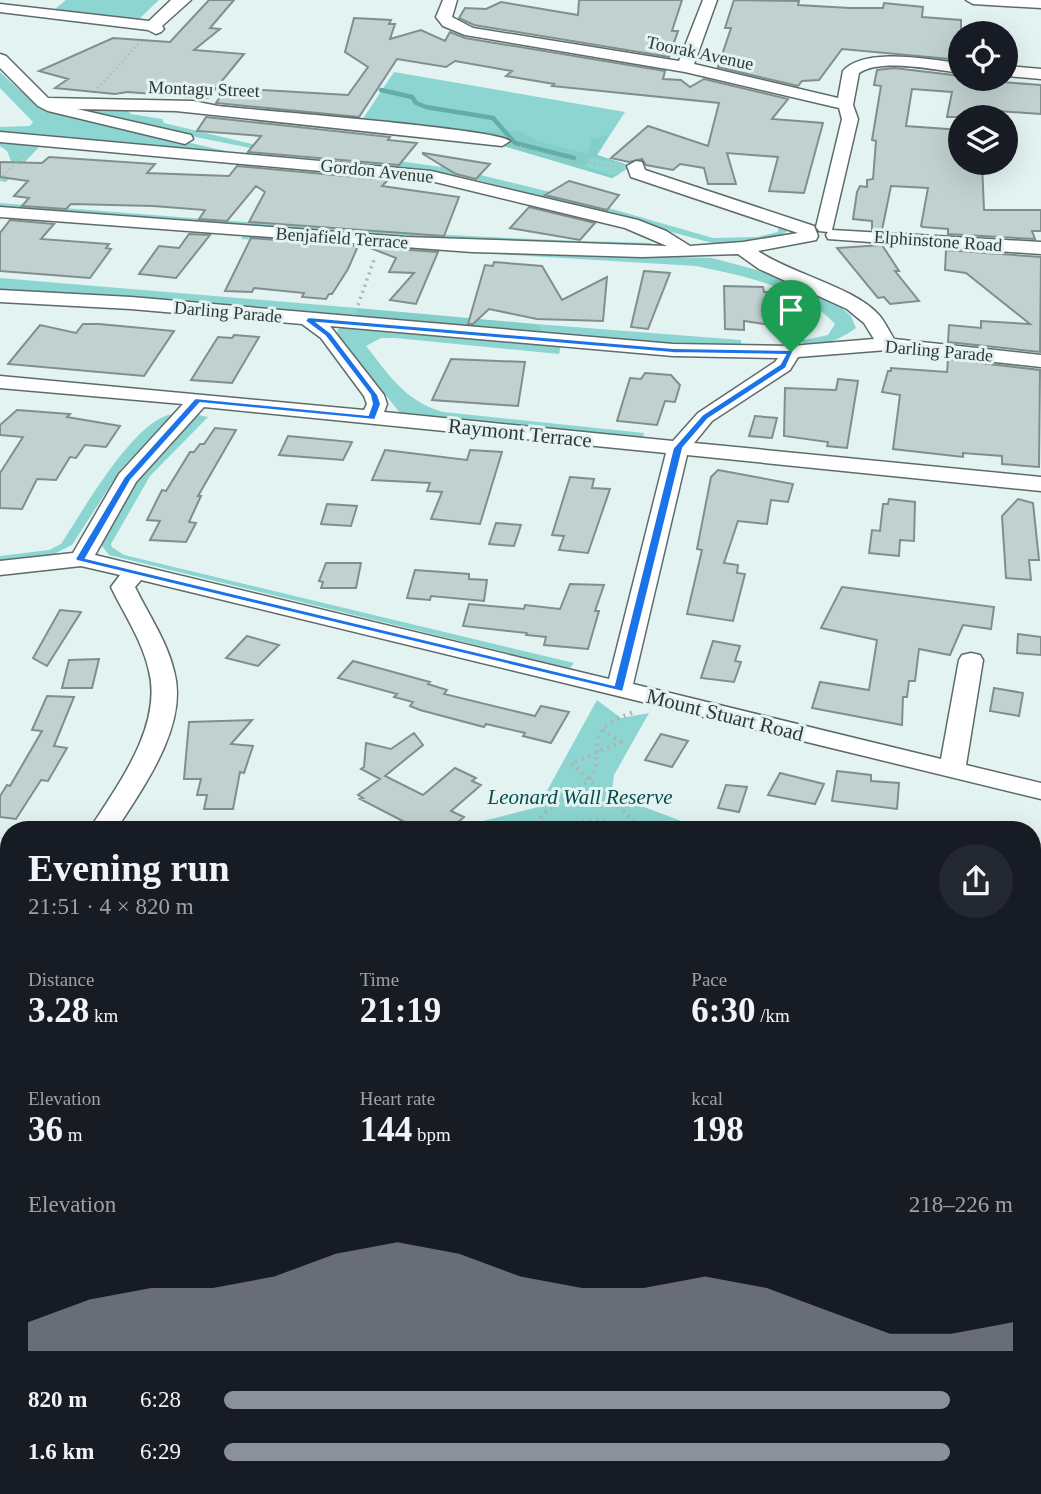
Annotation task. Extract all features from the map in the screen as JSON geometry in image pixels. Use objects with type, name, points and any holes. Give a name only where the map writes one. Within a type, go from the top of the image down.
[{"type":"street","name":"Toorak Avenue","points":[[450,0],[444,17],[448,23],[470,32],[685,67],[845,105]]},
{"type":"street","points":[[685,67],[710,0]]},
{"type":"street","points":[[973,0],[1041,4]]},
{"type":"street","points":[[151,29],[179,1]]},
{"type":"street","points":[[0,8],[151,29]]},
{"type":"street","points":[[0,14],[151,29]]},
{"type":"street","points":[[0,59],[44,103],[81,116],[289,162]]},
{"type":"street","points":[[819,232],[850,119],[845,105],[851,71],[859,64],[882,62],[948,67]]},
{"type":"street","points":[[1018,72],[1041,74]]},
{"type":"street","name":"Montagu Street","points":[[44,103],[216,106],[363,118]]},
{"type":"street","points":[[177,106],[413,129],[502,141]]},
{"type":"street","name":"Gordon Avenue","points":[[0,137],[431,176],[480,185],[638,227],[666,237],[684,250],[744,250],[819,232]]},
{"type":"street","name":"Elphinstone Road","points":[[635,168],[819,232],[1041,248]]},
{"type":"street","name":"Benjafield Terrace","points":[[0,212],[388,241],[537,249],[684,250]]},
{"type":"street","points":[[744,250],[766,265],[854,305],[872,319],[887,344]]},
{"type":"street","name":"Darling Parade","points":[[0,296],[69,298],[673,350],[791,352],[887,344],[1041,361]]},
{"type":"street","points":[[308,319],[328,334],[374,395],[377,404],[372,418]]},
{"type":"street","points":[[619,690],[678,448],[705,417],[783,366],[791,352]]},
{"type":"street","name":"Raymont Terrace","points":[[0,382],[1041,484]]},
{"type":"street","points":[[80,559],[127,479],[198,400]]},
{"type":"street","name":"Mount Stuart Road","points":[[0,568],[80,559],[1041,791]]},
{"type":"street","points":[[108,821],[148,751],[164,696],[163,673],[123,587],[135,571]]},
{"type":"street","points":[[952,770],[971,660]]},
{"type":"path","points":[[96,90],[151,29]]},
{"type":"path","points":[[0,179],[39,140]]},
{"type":"path","points":[[502,141],[573,161],[635,168]]},
{"type":"path","points":[[356,311],[377,252],[385,248],[388,241]]},
{"type":"path","points":[[538,821],[541,812],[590,779],[598,766],[597,752],[603,729],[659,699]]},
{"type":"path","points":[[603,729],[621,742],[571,763],[634,821]]},
{"type":"green space","points":[[66,0],[159,0],[137,21],[54,10]]},
{"type":"green space","points":[[0,72],[36,105],[47,110],[243,155],[0,132],[0,127],[30,126],[33,122],[0,88]]},
{"type":"green space","points":[[394,72],[625,112],[597,155],[628,165],[627,169],[612,178],[500,145],[504,139],[362,120]]},
{"type":"green space","points":[[79,109],[127,110],[131,114],[162,119],[164,123],[277,150],[456,169],[567,196],[713,238],[757,237],[778,232],[779,223],[792,227],[785,233],[766,240],[735,245],[716,244],[462,176],[255,149],[136,125]]},
{"type":"green space","points":[[0,141],[41,145],[6,182],[0,181],[11,161],[7,151],[0,146]]},
{"type":"green space","points":[[0,203],[407,233],[652,243],[647,247],[501,245],[0,209]]},
{"type":"green space","points":[[245,234],[546,253],[712,258],[757,270],[811,291],[842,308],[851,316],[856,328],[829,342],[806,344],[799,341],[828,335],[835,324],[821,311],[771,285],[696,266],[241,239]]},
{"type":"green space","points":[[0,278],[357,308],[353,319],[0,292]]},
{"type":"green space","points":[[536,324],[741,340],[741,348],[691,347],[550,336]]},
{"type":"green space","points":[[344,327],[561,345],[559,354],[395,338],[381,338],[366,346],[408,394],[443,412],[644,433],[643,438],[400,413],[337,334],[338,329]]},
{"type":"green space","points":[[173,414],[121,469],[72,545],[54,554],[0,561],[0,556],[49,550],[61,544],[126,449],[158,420]]},
{"type":"green space","points":[[198,415],[208,417],[150,476],[111,544],[124,555],[574,663],[570,668],[109,555],[101,545],[102,538],[135,482]]},
{"type":"green space","name":"Leonard Wall Reserve","points":[[597,700],[621,718],[649,713],[614,775],[612,790],[625,800],[681,821],[483,821],[538,807]]},
{"type":"shaded area","points":[[486,131],[520,131],[537,141],[587,154],[592,139],[610,134],[597,155],[628,165],[592,158],[584,166],[611,175],[621,173],[612,178],[500,145],[504,139],[474,134]]},
{"type":"shaded area","points":[[357,308],[536,324],[550,336],[353,319]]},
{"type":"building","points":[[209,0],[234,0],[210,28],[220,29],[194,50],[244,54],[208,98],[55,88],[68,79],[39,71],[113,38],[170,42]]},
{"type":"building","points":[[579,0],[682,0],[672,31],[678,31],[669,57],[474,25],[459,18],[465,8],[486,9],[501,2],[578,15]]},
{"type":"building","points":[[734,0],[799,1],[798,5],[850,8],[883,8],[884,3],[923,7],[922,17],[961,20],[948,21],[948,59],[842,49],[819,80],[802,81],[798,86],[718,67],[731,28],[725,28]]},
{"type":"building","points":[[354,18],[391,20],[389,24],[395,24],[390,39],[421,30],[445,41],[450,32],[465,38],[665,71],[663,79],[681,80],[690,87],[704,79],[788,99],[772,119],[823,123],[804,193],[769,191],[778,157],[727,153],[736,184],[708,184],[704,168],[680,164],[673,170],[646,165],[642,159],[629,162],[611,158],[648,126],[708,146],[719,103],[552,86],[554,84],[506,76],[512,71],[455,61],[446,67],[397,59],[359,117],[216,103],[226,88],[348,95],[368,67],[345,52]]},
{"type":"building","points":[[894,68],[948,74],[948,91],[1018,91],[1018,83],[1041,85],[1041,114],[1018,112],[1018,105],[949,105],[952,92],[912,89],[906,126],[948,129],[948,175],[983,175],[984,210],[1041,210],[1041,231],[1032,231],[1035,239],[948,234],[948,229],[923,227],[921,226],[928,188],[891,186],[882,230],[872,230],[872,221],[853,219],[860,186],[867,187],[867,180],[873,179],[876,141],[872,140],[881,86],[874,85],[877,70]]},
{"type":"building","points":[[206,117],[390,137],[388,140],[417,143],[399,165],[248,152],[261,136],[197,131]]},
{"type":"building","points":[[423,154],[490,164],[476,179],[456,174]]},
{"type":"building","points":[[49,157],[155,164],[147,173],[229,176],[237,166],[388,180],[382,186],[459,197],[444,236],[249,222],[265,192],[256,186],[227,221],[199,219],[205,210],[153,206],[71,204],[66,209],[22,206],[29,198],[14,196],[28,181],[0,177],[0,162],[42,163]]},
{"type":"building","points":[[569,181],[619,195],[607,210],[545,195]]},
{"type":"building","points":[[529,207],[595,223],[580,240],[510,228]]},
{"type":"building","points":[[10,220],[54,224],[41,239],[109,244],[106,248],[111,249],[90,278],[0,271],[0,233]]},
{"type":"building","points":[[189,234],[210,235],[176,278],[139,274],[159,246],[179,248]]},
{"type":"building","points":[[251,238],[358,246],[348,269],[326,299],[302,297],[304,293],[254,288],[252,292],[225,291]]},
{"type":"building","points":[[882,245],[899,271],[895,271],[919,301],[890,304],[884,297],[878,298],[837,248]]},
{"type":"building","points":[[368,247],[438,252],[416,304],[390,300],[414,273],[389,272],[396,258]]},
{"type":"building","points":[[946,250],[1041,257],[1040,352],[948,342],[949,325],[981,328],[981,321],[1030,324],[966,273],[945,270]]},
{"type":"building","points":[[494,262],[542,266],[562,300],[607,277],[603,321],[537,319],[489,309],[473,324],[468,324],[485,265],[493,266]]},
{"type":"building","points":[[644,271],[670,273],[648,329],[631,327]]},
{"type":"building","points":[[724,286],[763,287],[764,292],[768,292],[770,325],[744,321],[744,330],[725,329]]},
{"type":"building","points":[[83,324],[174,331],[144,376],[8,364],[40,325],[76,333]]},
{"type":"building","points":[[234,335],[259,337],[232,383],[191,380],[218,337],[232,338]]},
{"type":"building","points":[[451,359],[525,362],[518,406],[432,400]]},
{"type":"building","points":[[948,359],[1040,370],[1039,467],[1002,464],[1002,456],[963,453],[963,457],[893,449],[900,395],[882,392],[888,371],[891,371],[891,368],[947,372]]},
{"type":"building","points":[[645,373],[671,375],[680,385],[675,402],[665,401],[657,425],[617,421],[630,378],[641,379]]},
{"type":"building","points":[[838,379],[858,381],[847,448],[827,446],[828,442],[784,436],[785,388],[836,390]]},
{"type":"building","points":[[17,410],[70,414],[67,417],[120,426],[106,447],[85,445],[76,458],[70,457],[56,480],[37,479],[22,509],[0,508],[0,473],[23,437],[0,435],[0,425]]},
{"type":"building","points":[[755,416],[777,418],[772,438],[749,436]]},
{"type":"building","points":[[215,428],[236,430],[198,496],[201,496],[189,522],[196,523],[186,542],[150,540],[160,521],[147,520],[162,490],[166,491],[190,452],[204,444]]},
{"type":"building","points":[[288,436],[352,442],[343,460],[279,455]]},
{"type":"building","points":[[385,450],[467,460],[470,450],[502,452],[480,524],[431,519],[442,492],[427,491],[430,483],[372,480]]},
{"type":"building","points":[[718,470],[793,484],[788,502],[771,500],[767,524],[738,521],[724,563],[738,565],[737,573],[745,574],[733,621],[687,614],[702,550],[697,549],[711,477]]},
{"type":"building","points":[[570,477],[594,479],[592,488],[610,489],[588,553],[559,550],[564,536],[552,535]]},
{"type":"building","points":[[889,499],[915,502],[914,541],[900,540],[899,556],[869,553],[872,530],[880,531],[883,504],[888,504]]},
{"type":"building","points":[[1018,499],[1033,503],[1039,560],[1029,560],[1031,580],[1006,578],[1002,516]]},
{"type":"building","points":[[327,504],[357,506],[351,526],[321,524]]},
{"type":"building","points":[[496,523],[521,525],[514,546],[489,544]]},
{"type":"building","points":[[326,563],[361,563],[356,588],[321,588],[323,582],[319,581]]},
{"type":"building","points":[[415,570],[469,574],[469,579],[487,580],[484,601],[431,596],[430,600],[407,598]]},
{"type":"building","points":[[570,584],[604,585],[595,611],[599,611],[588,649],[544,645],[546,637],[526,635],[527,633],[463,626],[469,604],[560,609]]},
{"type":"building","points":[[842,587],[994,607],[991,629],[963,625],[950,655],[919,649],[915,681],[909,681],[907,697],[903,697],[902,725],[812,708],[820,682],[869,690],[877,640],[821,628]]},
{"type":"building","points":[[60,610],[81,612],[47,666],[33,658]]},
{"type":"building","points":[[1018,634],[1041,637],[1041,655],[1017,653]]},
{"type":"building","points":[[247,636],[279,645],[258,666],[226,658]]},
{"type":"building","points":[[713,641],[740,646],[735,661],[741,662],[734,682],[701,678]]},
{"type":"building","points":[[99,659],[92,688],[62,688],[69,660]]},
{"type":"building","points":[[353,661],[430,682],[428,684],[447,690],[444,694],[535,716],[541,706],[569,712],[551,743],[523,736],[525,733],[486,724],[484,727],[420,710],[410,706],[413,702],[394,697],[397,694],[338,678]]},
{"type":"building","points":[[994,688],[1023,693],[1019,716],[990,711]]},
{"type":"building","points":[[47,696],[74,697],[54,746],[67,748],[48,781],[41,780],[16,819],[0,817],[0,796],[7,785],[10,786],[42,731],[32,730]]},
{"type":"building","points":[[252,720],[231,744],[253,746],[244,773],[240,772],[233,809],[204,809],[207,795],[197,795],[201,779],[184,779],[189,722]]},
{"type":"building","points":[[414,733],[423,745],[385,776],[423,795],[455,768],[476,778],[472,781],[481,785],[451,811],[464,817],[459,821],[403,821],[360,799],[363,798],[358,795],[380,779],[361,769],[364,767],[366,743],[391,749]]},
{"type":"building","points":[[661,734],[688,741],[672,767],[645,760]]},
{"type":"building","points":[[837,771],[871,775],[871,781],[899,783],[897,809],[832,801]]},
{"type":"building","points":[[780,773],[824,784],[815,804],[768,795]]},
{"type":"building","points":[[726,785],[747,787],[739,812],[718,808]]},
{"type":"waterway","points":[[381,90],[412,97],[416,103],[426,107],[493,118],[515,143],[574,158]]},
{"type":"route","points":[[308,319],[673,350],[791,352],[783,366],[734,395],[705,417],[678,448],[619,690],[80,559],[127,479],[198,400],[372,418],[377,404],[374,395],[328,334],[308,319]]}]
